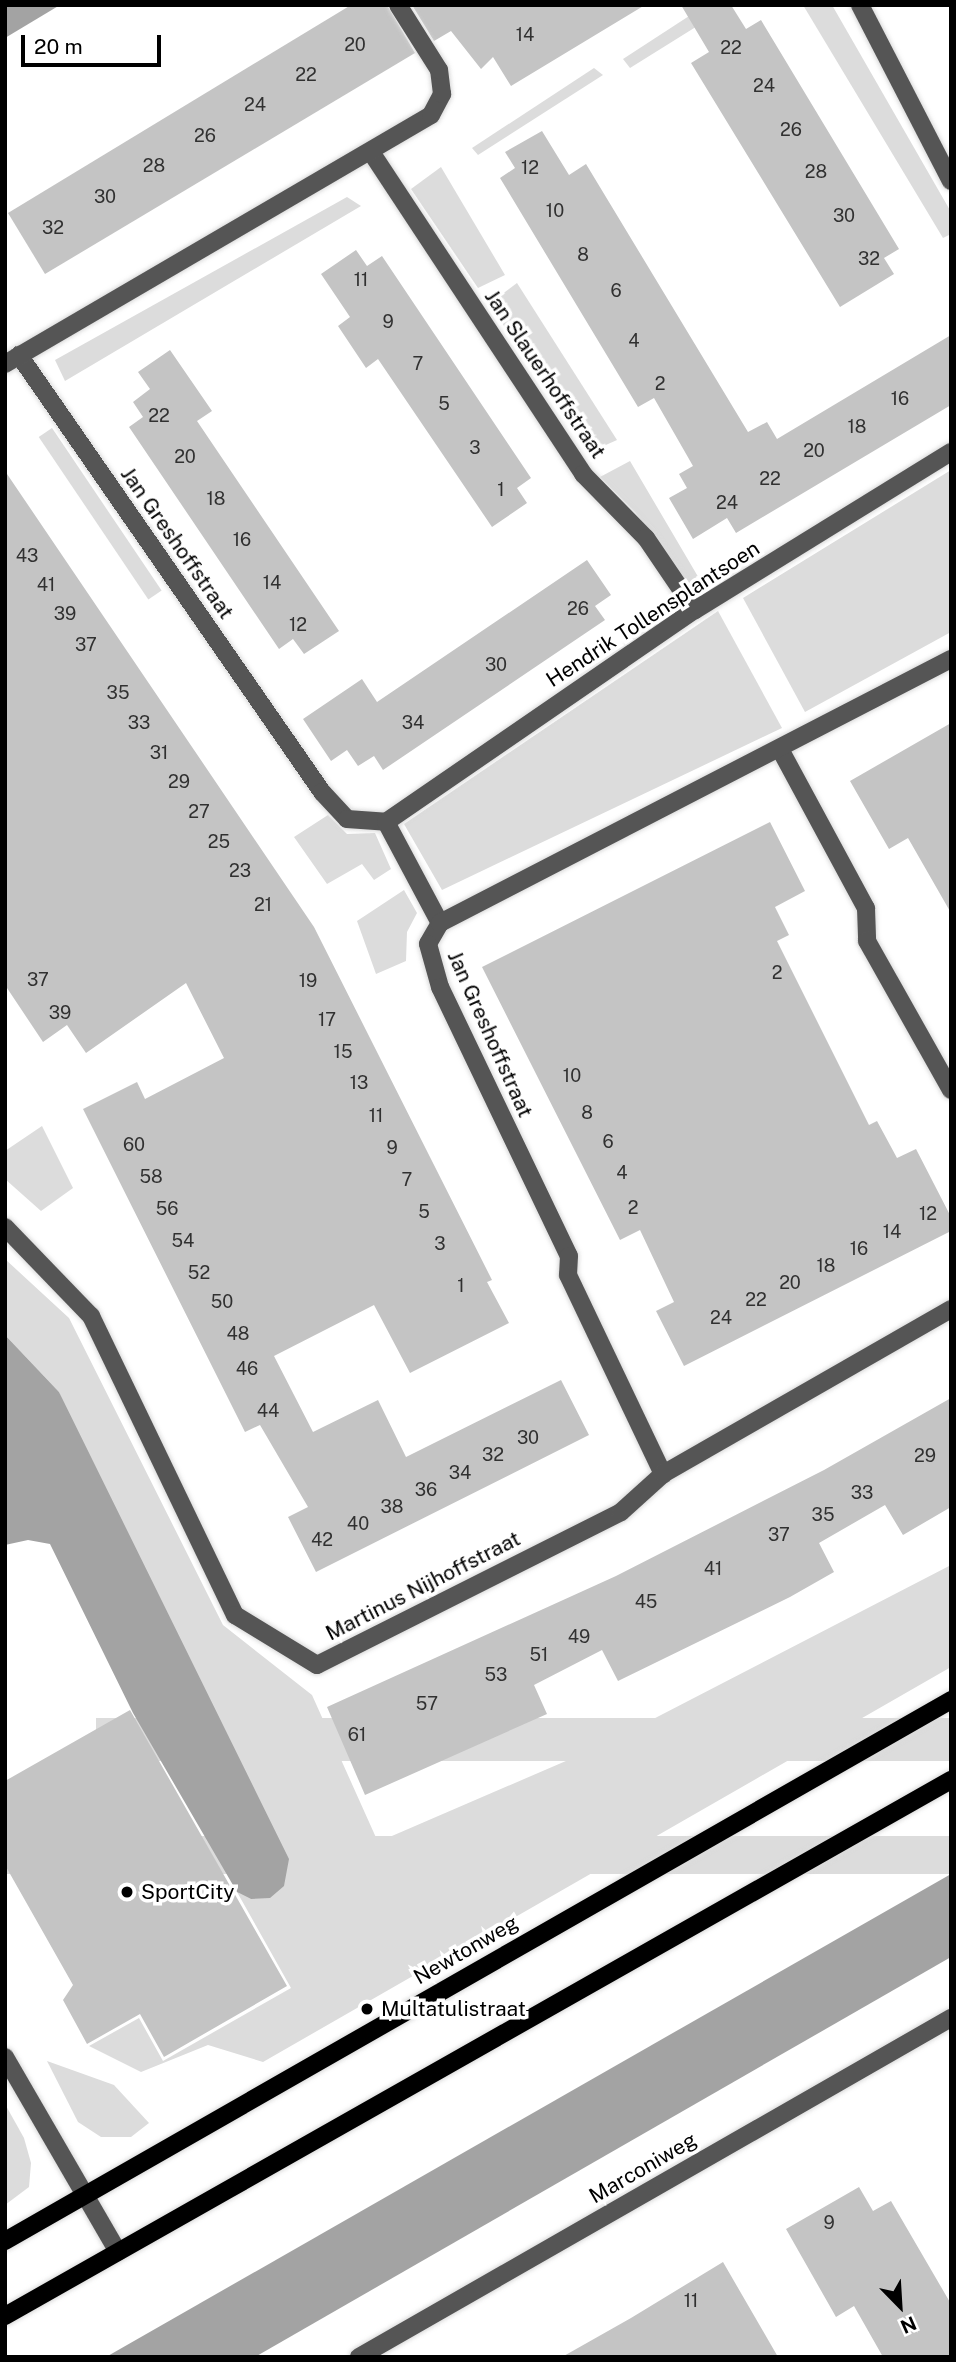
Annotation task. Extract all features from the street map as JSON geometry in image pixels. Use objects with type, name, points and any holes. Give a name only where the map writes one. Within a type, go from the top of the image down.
[{"type":"main road","name":"Newtonweg","points":[[5,2241],[85,2198],[951,1700]]},
{"type":"main road","points":[[5,2316],[951,1780]]},
{"type":"street","points":[[12,359],[371,152],[430,115],[442,94],[439,70],[398,5]]},
{"type":"street","points":[[860,5],[951,181]]},
{"type":"street","name":"Jan Slauerhoffstraat","points":[[371,152],[583,474],[646,538],[695,610]]},
{"type":"street","name":"Jan Greshoffstraat","points":[[12,359],[321,792],[347,819],[386,822]]},
{"type":"street","name":"Hendrik Tollensplantsoen","points":[[386,822],[695,610],[951,452]]},
{"type":"street","points":[[386,822],[440,923],[781,751],[951,660]]},
{"type":"street","points":[[781,751],[866,908],[867,941],[951,1090]]},
{"type":"street","name":"Jan Greshoffstraat","points":[[440,923],[428,944],[440,987],[569,1256],[568,1275],[663,1474]]},
{"type":"street","name":"Martinus Nijhoffstraat","points":[[5,1227],[91,1316],[235,1615],[317,1665],[621,1512],[663,1474],[951,1309]]},
{"type":"street","name":"Marconiweg","points":[[359,2357],[951,2018]]},
{"type":"street","points":[[5,2057],[118,2252]]},
{"type":"shaded area","points":[[5,5],[60,5],[5,38]]},
{"type":"shaded area","points":[[706,5],[731,5],[630,68],[623,59]]},
{"type":"shaded area","points":[[803,5],[832,5],[951,212],[951,234],[943,238]]},
{"type":"shaded area","points":[[594,68],[603,75],[478,155],[472,148]]},
{"type":"shaded area","points":[[441,167],[505,275],[478,288],[411,189]]},
{"type":"shaded area","points":[[347,197],[361,206],[65,381],[55,360]]},
{"type":"shaded area","points":[[517,283],[617,440],[590,452],[489,304]]},
{"type":"shaded area","points":[[52,428],[162,590],[148,599],[39,437]]},
{"type":"shaded area","points":[[630,461],[700,580],[689,585],[635,512],[600,477]]},
{"type":"shaded area","points":[[951,470],[951,632],[805,712],[743,598]]},
{"type":"shaded area","points":[[718,611],[782,728],[442,890],[404,824]]},
{"type":"shaded area","points":[[328,815],[347,834],[375,833],[391,869],[374,880],[362,864],[327,884],[294,837]]},
{"type":"shaded area","points":[[404,890],[417,913],[407,932],[406,961],[376,974],[357,921]]},
{"type":"shaded area","points":[[42,1126],[73,1188],[41,1211],[5,1179],[5,1151]]},
{"type":"shaded area","points":[[5,1259],[69,1318],[223,1625],[312,1695],[378,1842],[603,1745],[951,1565],[951,1667],[263,2062],[208,2045],[141,2072],[89,2046],[139,2018],[163,2061],[291,1988],[237,1892],[251,1899],[59,1392],[5,1335]]},
{"type":"shaded area","points":[[5,1335],[59,1392],[289,1859],[284,1886],[270,1898],[251,1899],[237,1892],[133,1713],[50,1544],[28,1540],[5,1545]]},
{"type":"shaded area","points":[[96,1718],[951,1718],[951,1761],[96,1761]]},
{"type":"shaded area","points":[[5,1836],[951,1836],[951,1874],[5,1874]]},
{"type":"shaded area","points":[[951,1874],[951,1957],[255,2357],[106,2357]]},
{"type":"shaded area","points":[[47,2061],[114,2085],[149,2123],[131,2137],[101,2137],[78,2122]]},
{"type":"shaded area","points":[[5,2104],[24,2138],[31,2163],[29,2187],[5,2205]]},
{"type":"building","points":[[351,5],[387,5],[415,53],[45,274],[8,213]]},
{"type":"building","points":[[412,5],[645,5],[511,86],[493,57],[481,69],[451,31],[434,41]]},
{"type":"building","points":[[681,5],[731,5],[746,29],[761,20],[899,249],[884,258],[894,274],[840,307],[691,63],[709,52]]},
{"type":"building","points":[[542,131],[569,175],[586,164],[748,432],[767,422],[777,439],[951,335],[951,405],[736,533],[727,518],[693,539],[669,498],[687,488],[679,474],[693,466],[654,398],[638,407],[500,178],[515,168],[505,152]]},
{"type":"building","points":[[356,250],[367,266],[382,256],[531,478],[517,488],[527,503],[492,527],[378,359],[366,368],[338,326],[350,317],[321,274]]},
{"type":"building","points":[[170,350],[212,411],[197,421],[339,631],[304,654],[293,639],[279,649],[129,427],[143,417],[133,402],[150,389],[138,372]]},
{"type":"building","points":[[5,471],[314,927],[492,1280],[487,1282],[509,1323],[410,1373],[374,1305],[274,1356],[313,1432],[378,1400],[406,1457],[561,1380],[589,1435],[316,1572],[288,1517],[308,1507],[260,1425],[245,1432],[83,1109],[137,1082],[145,1099],[224,1058],[186,983],[86,1053],[67,1025],[43,1042],[5,985]]},
{"type":"building","points":[[587,560],[611,595],[595,606],[605,620],[383,770],[374,756],[358,766],[347,750],[331,761],[303,719],[362,679],[377,702]]},
{"type":"building","points":[[951,723],[951,913],[908,838],[889,849],[850,781]]},
{"type":"building","points":[[770,822],[805,891],[775,907],[789,935],[777,941],[869,1125],[877,1121],[897,1158],[916,1149],[951,1217],[951,1231],[684,1366],[656,1311],[674,1302],[640,1230],[620,1240],[482,967]]},
{"type":"building","points":[[951,1398],[951,1507],[903,1535],[885,1505],[819,1543],[834,1572],[790,1597],[618,1681],[602,1650],[534,1685],[547,1714],[365,1795],[327,1707],[616,1576],[824,1470]]},
{"type":"building","points":[[130,1710],[287,1986],[164,2057],[140,2014],[87,2044],[63,2000],[73,1985],[5,1865],[5,1781]]},
{"type":"building","points":[[859,2187],[873,2211],[891,2201],[951,2304],[951,2357],[883,2357],[854,2306],[836,2317],[786,2229]]},
{"type":"building","points":[[723,2262],[778,2357],[562,2357],[631,2318]]},
{"type":"place","name":"SportCity","points":[[127,1892]]},
{"type":"place","name":"Multatulistraat","points":[[367,2009]]}]
